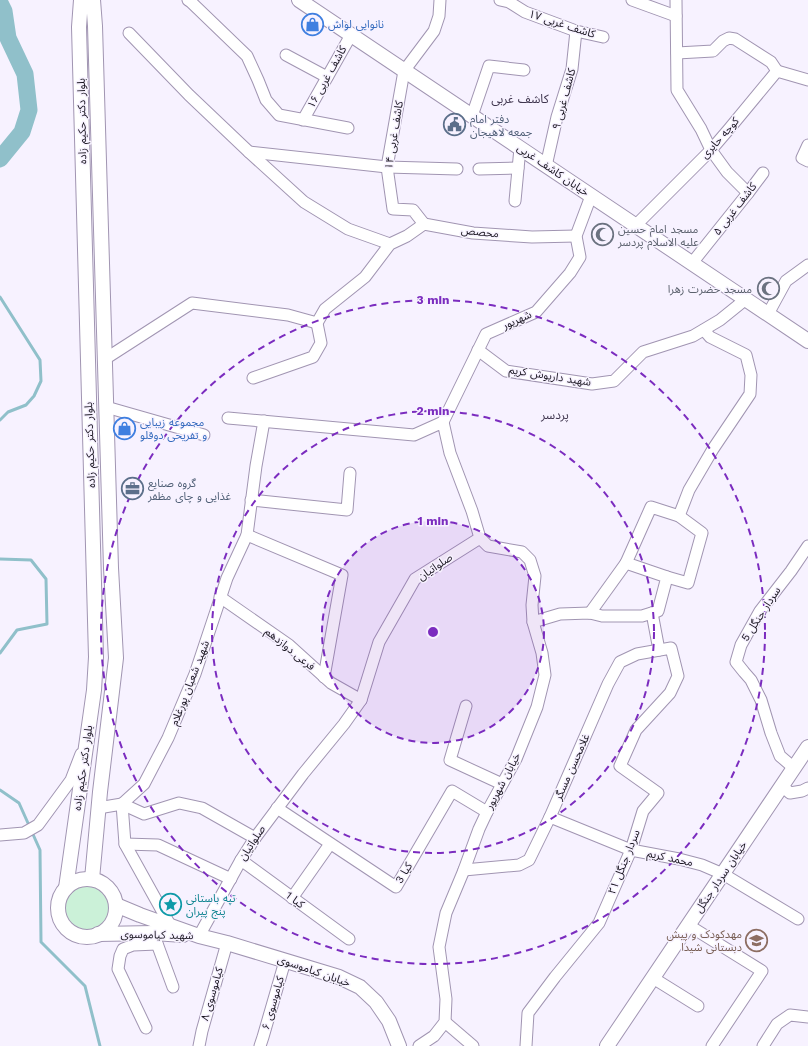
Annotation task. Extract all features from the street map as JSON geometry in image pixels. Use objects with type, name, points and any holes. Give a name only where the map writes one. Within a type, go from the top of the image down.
[{"type":"main road","name":"بلوار دکتر حکیم زاده","points":[[66,888],[94,690],[96,657],[79,27],[81,0]]},
{"type":"main road","name":"بلوار دکتر حکیم زاده","points":[[92,879],[98,808],[116,658],[110,559],[96,34],[93,0]]},
{"type":"main road","name":"خیابان کاشف غربی","points":[[305,2],[404,71],[808,341]]},
{"type":"main road","points":[[89,407],[106,407]]},
{"type":"main road","points":[[94,558],[110,559]]},
{"type":"main road","name":"خیابان سردار جنگل","points":[[607,1046],[808,747]]},
{"type":"main road","points":[[83,879],[92,879],[101,882],[109,888],[114,896],[116,914],[112,923],[106,930],[90,936],[81,936],[73,933],[63,924],[58,912],[58,903],[66,888],[74,882],[83,879]]},
{"type":"main road","name":"شهید کیاموسوی","points":[[116,906],[199,936]]},
{"type":"main road","name":"شهید کیاموسوی","points":[[98,934],[156,939],[199,936]]},
{"type":"main road","name":"خیابان کیاموسوی","points":[[199,936],[339,977],[360,987],[376,1002],[389,1021],[399,1046]]},
{"type":"street","points":[[188,0],[247,56],[266,100],[279,115],[348,128]]},
{"type":"street","points":[[404,71],[434,31],[439,16],[440,0]]},
{"type":"street","name":"کاشف غربی ۱۷","points":[[500,0],[509,2],[525,12],[576,31],[603,37]]},
{"type":"street","points":[[632,0],[676,16]]},
{"type":"street","points":[[676,0],[677,90],[701,129],[711,150],[727,172],[748,193]]},
{"type":"street","name":"کاشف غربی ۹","points":[[546,166],[572,69],[576,31]]},
{"type":"street","points":[[128,33],[189,95],[304,202],[348,230],[390,244]]},
{"type":"street","name":"کاشف غربی ۱۶","points":[[303,120],[351,35]]},
{"type":"street","points":[[677,53],[713,50],[723,41],[729,38],[735,39],[771,62],[777,71],[808,80]]},
{"type":"street","points":[[286,55],[327,77]]},
{"type":"street","points":[[472,116],[490,66],[524,70]]},
{"type":"street","name":"کاشف غربی ۱۴","points":[[404,71],[387,167],[393,209],[413,210],[424,224]]},
{"type":"street","name":"کوچه حایری","points":[[636,225],[711,150],[777,71]]},
{"type":"street","points":[[808,145],[802,158],[808,161]]},
{"type":"street","points":[[514,201],[520,148]]},
{"type":"street","points":[[249,152],[387,167],[457,169]]},
{"type":"street","points":[[479,169],[518,168]]},
{"type":"street","name":"کاشف غربی ۵","points":[[692,263],[763,173]]},
{"type":"street","points":[[576,236],[591,196]]},
{"type":"street","points":[[253,378],[313,357],[321,343],[317,323],[325,310],[365,277],[390,244],[407,236],[424,224]]},
{"type":"street","name":"محصص","points":[[424,224],[473,233],[532,237],[576,236]]},
{"type":"street","name":"شهریور","points":[[443,422],[486,334],[536,312],[570,273],[580,257],[576,236]]},
{"type":"street","points":[[768,314],[786,281],[808,265]]},
{"type":"street","name":"شهید داریوش کریم","points":[[478,350],[506,372],[592,384],[614,381],[643,352],[693,336],[720,320],[746,300]]},
{"type":"street","points":[[105,359],[192,303],[288,316],[317,323]]},
{"type":"street","points":[[678,516],[689,490],[713,449],[750,394],[751,375],[746,355],[710,337],[704,330]]},
{"type":"street","points":[[106,407],[204,435]]},
{"type":"street","points":[[228,418],[414,436],[443,422],[450,452],[472,511],[480,538]]},
{"type":"street","name":"شهید شعبان پورغلام","points":[[122,804],[144,784],[168,738],[195,674],[227,578],[247,535],[251,500],[264,421]]},
{"type":"street","points":[[251,500],[347,510],[350,473]]},
{"type":"street","points":[[590,613],[626,563],[651,507],[678,516],[702,533],[688,583],[626,563]]},
{"type":"street","points":[[247,535],[342,575],[324,677]]},
{"type":"street","name":"خیابان شهریور","points":[[445,1022],[446,999],[439,947],[446,913],[479,829],[516,759],[537,708],[545,675],[542,653],[533,622],[532,605],[535,576],[530,560],[522,552],[488,546],[480,538]]},
{"type":"street","name":"صلواتیان","points":[[199,936],[241,860],[255,838],[361,700],[380,642],[415,579],[480,538]]},
{"type":"street","name":"سردار جنگل 5","points":[[794,768],[780,756],[761,700],[751,680],[736,662],[741,645],[760,611],[806,552]]},
{"type":"street","points":[[533,622],[560,614],[590,613],[602,616],[642,616],[658,611],[667,577]]},
{"type":"street","name":"فرعی دوازدهم","points":[[220,597],[289,645],[331,683],[361,700]]},
{"type":"street","points":[[652,613],[658,650]]},
{"type":"street","name":"غلامحسن مسگر","points":[[464,870],[519,865],[529,860],[550,817],[608,684],[620,662],[637,654],[671,648]]},
{"type":"street","name":"سردار جنگل ۲۱","points":[[526,1046],[528,1013],[599,923],[631,850],[643,811],[658,792],[620,766],[636,730],[670,693],[678,676],[671,648]]},
{"type":"street","points":[[466,706],[450,760],[502,784]]},
{"type":"street","points":[[0,835],[24,833],[38,825],[71,780],[87,736]]},
{"type":"street","points":[[782,786],[790,792],[802,791],[808,788]]},
{"type":"street","name":"کیا 3","points":[[277,808],[396,887],[452,791],[487,812]]},
{"type":"street","points":[[98,808],[122,804],[144,814],[179,803],[202,808],[255,838]]},
{"type":"street","points":[[122,804],[125,844],[170,925]]},
{"type":"street","name":"محمد کریم","points":[[550,817],[631,850],[702,865],[723,874],[798,919]]},
{"type":"street","points":[[125,844],[158,845],[231,879]]},
{"type":"street","points":[[292,898],[330,844]]},
{"type":"street","name":"کیا 1","points":[[241,860],[349,939]]},
{"type":"street","points":[[688,925],[762,972],[712,1046]]},
{"type":"street","points":[[146,1028],[118,969],[120,956],[123,949],[156,939],[173,987]]},
{"type":"street","name":"کیاموسوی ۸","points":[[199,1046],[227,943]]},
{"type":"street","name":"کیاموسوی ۶","points":[[260,1046],[285,961]]},
{"type":"street","points":[[653,978],[698,1006]]},
{"type":"street","points":[[763,1046],[776,1024],[790,1015],[808,1017]]},
{"type":"street","points":[[420,1046],[434,1036],[445,1022],[473,1046]]},
{"type":"green space","points":[[82,883],[92,883],[105,890],[112,903],[112,913],[105,926],[92,933],[82,933],[73,929],[66,922],[62,913],[62,903],[66,894],[73,887]]},
{"type":"waterway","points":[[0,3],[4,11],[8,38],[25,74],[29,110],[22,132],[0,159]]},
{"type":"waterway","points":[[0,297],[40,360],[41,381],[34,396],[26,405],[8,412],[0,420]]},
{"type":"waterway","points":[[0,559],[31,560],[46,579],[47,624],[17,630],[0,653]]},
{"type":"waterway","points":[[0,790],[19,803],[40,850],[41,942],[85,986],[100,1046]]},
{"type":"place","name":"نانوایی لواش","points":[[313,24]]},
{"type":"place","name":"دفتر امام جمعه لاهیجان","points":[[455,125]]},
{"type":"place","name":"مسجد امام حسین علیه الاسلام پردسر","points":[[603,235]]},
{"type":"place","name":"مسجد حضرت زهرا","points":[[768,289]]},
{"type":"place","name":"مجموعه زیبایی و تفریحی دوقلو","points":[[124,428]]},
{"type":"place","name":"گروه صنایع غذایی و چای مظفر","points":[[132,489]]},
{"type":"place","name":"تپه باستانی پنج پیران","points":[[171,904]]},
{"type":"place","name":"مهدکودک و پیش دبستانی شیدا","points":[[757,940]]},
{"type":"district","name":"کاشف غربی","points":[[520,99]]},
{"type":"district","name":"پردسر","points":[[555,415]]}]
